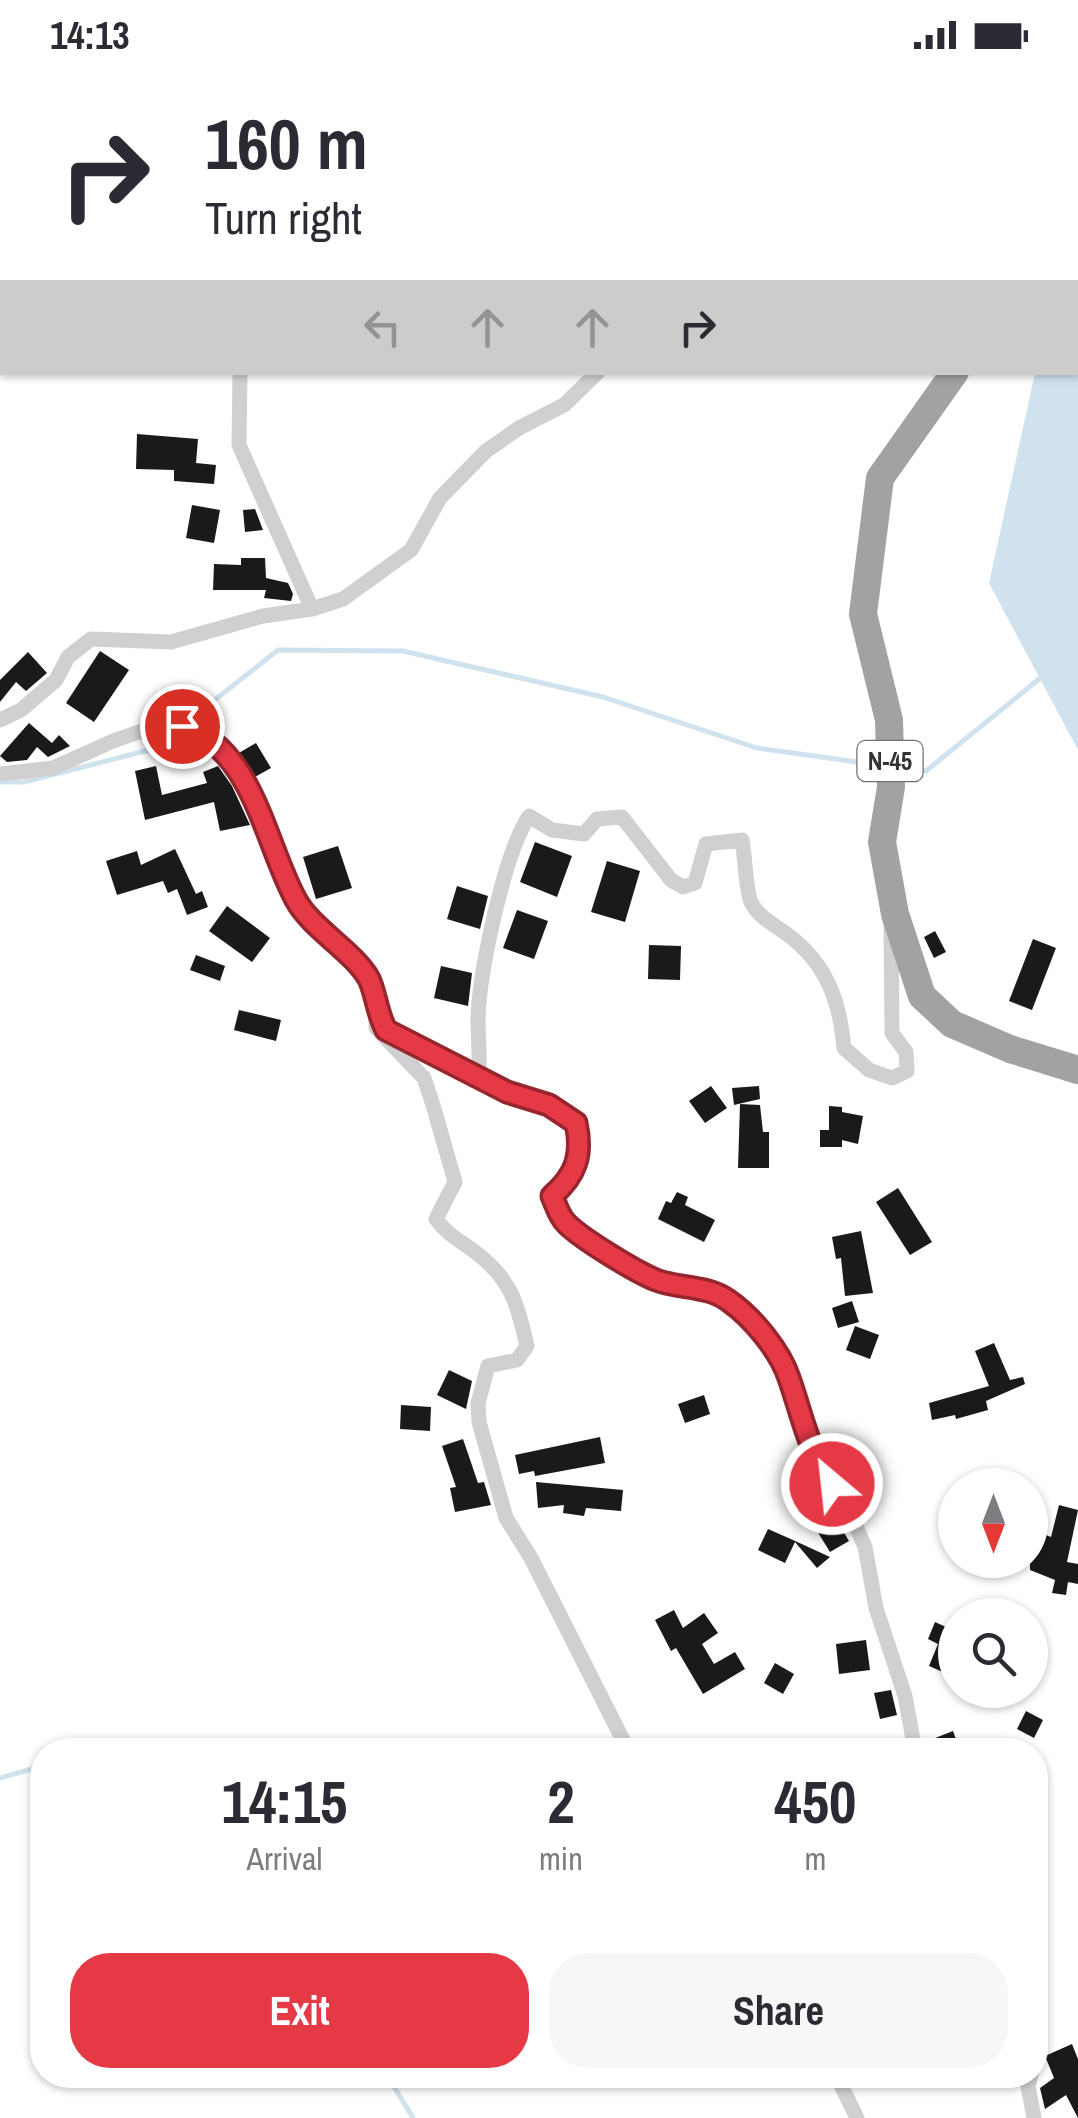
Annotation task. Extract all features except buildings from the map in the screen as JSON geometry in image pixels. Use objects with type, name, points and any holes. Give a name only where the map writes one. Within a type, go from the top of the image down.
[{"type":"highway","name":"N-45","points":[[953,375],[880,478],[863,614],[889,720],[891,787],[882,842],[892,896],[922,996],[952,1024],[1010,1049],[1078,1070]]},
{"type":"street","points":[[240,375],[240,445],[312,609]]},
{"type":"street","points":[[0,720],[21,710],[56,680],[68,657],[91,639],[171,642],[342,599],[411,550],[440,498],[486,451],[518,428],[564,405],[595,375]]},
{"type":"street","points":[[0,774],[53,768],[113,740],[173,723],[198,731],[218,746],[242,780],[297,904],[368,978],[376,1028],[424,1078],[455,1182],[436,1219],[448,1236],[476,1252],[504,1278],[520,1311],[527,1346],[517,1360],[488,1366],[478,1402],[488,1460],[506,1518],[531,1558],[622,1738]]},
{"type":"street","points":[[479,1074],[478,1020],[492,934],[510,852],[529,816],[552,830],[584,834],[597,819],[622,817],[643,848],[671,880],[683,887],[695,883],[706,844],[742,840],[750,900],[764,919],[793,938],[824,972],[840,1013],[844,1048],[868,1070],[892,1078],[907,1071],[906,1052],[892,1032],[892,896]]},
{"type":"street","points":[[376,1011],[386,1030],[479,1074],[507,1092],[549,1105],[576,1123],[580,1154],[569,1181],[552,1196],[564,1221],[656,1280],[692,1286],[728,1299],[764,1336],[789,1376],[796,1409],[819,1464],[846,1503],[866,1547],[876,1608],[905,1696],[912,1738]]},
{"type":"street","points":[[843,2088],[858,2118]]},
{"type":"street","points":[[1028,2088],[1034,2118]]},
{"type":"water","points":[[1035,375],[1078,375],[1078,750],[989,583]]},
{"type":"waterway","points":[[0,782],[24,782],[153,749],[278,650],[403,651],[603,697],[757,748],[879,765]]},
{"type":"waterway","points":[[899,767],[926,771],[1044,675]]},
{"type":"waterway","points":[[0,1778],[30,1769]]},
{"type":"waterway","points":[[395,2088],[413,2118]]},
{"type":"route","points":[[182,726],[198,731],[218,746],[242,780],[297,904],[368,978],[376,1011],[386,1030],[479,1074],[507,1092],[549,1105],[576,1123],[580,1154],[569,1181],[552,1196],[564,1221],[656,1280],[692,1286],[728,1299],[764,1336],[789,1376],[796,1409],[819,1464],[832,1484]]}]
